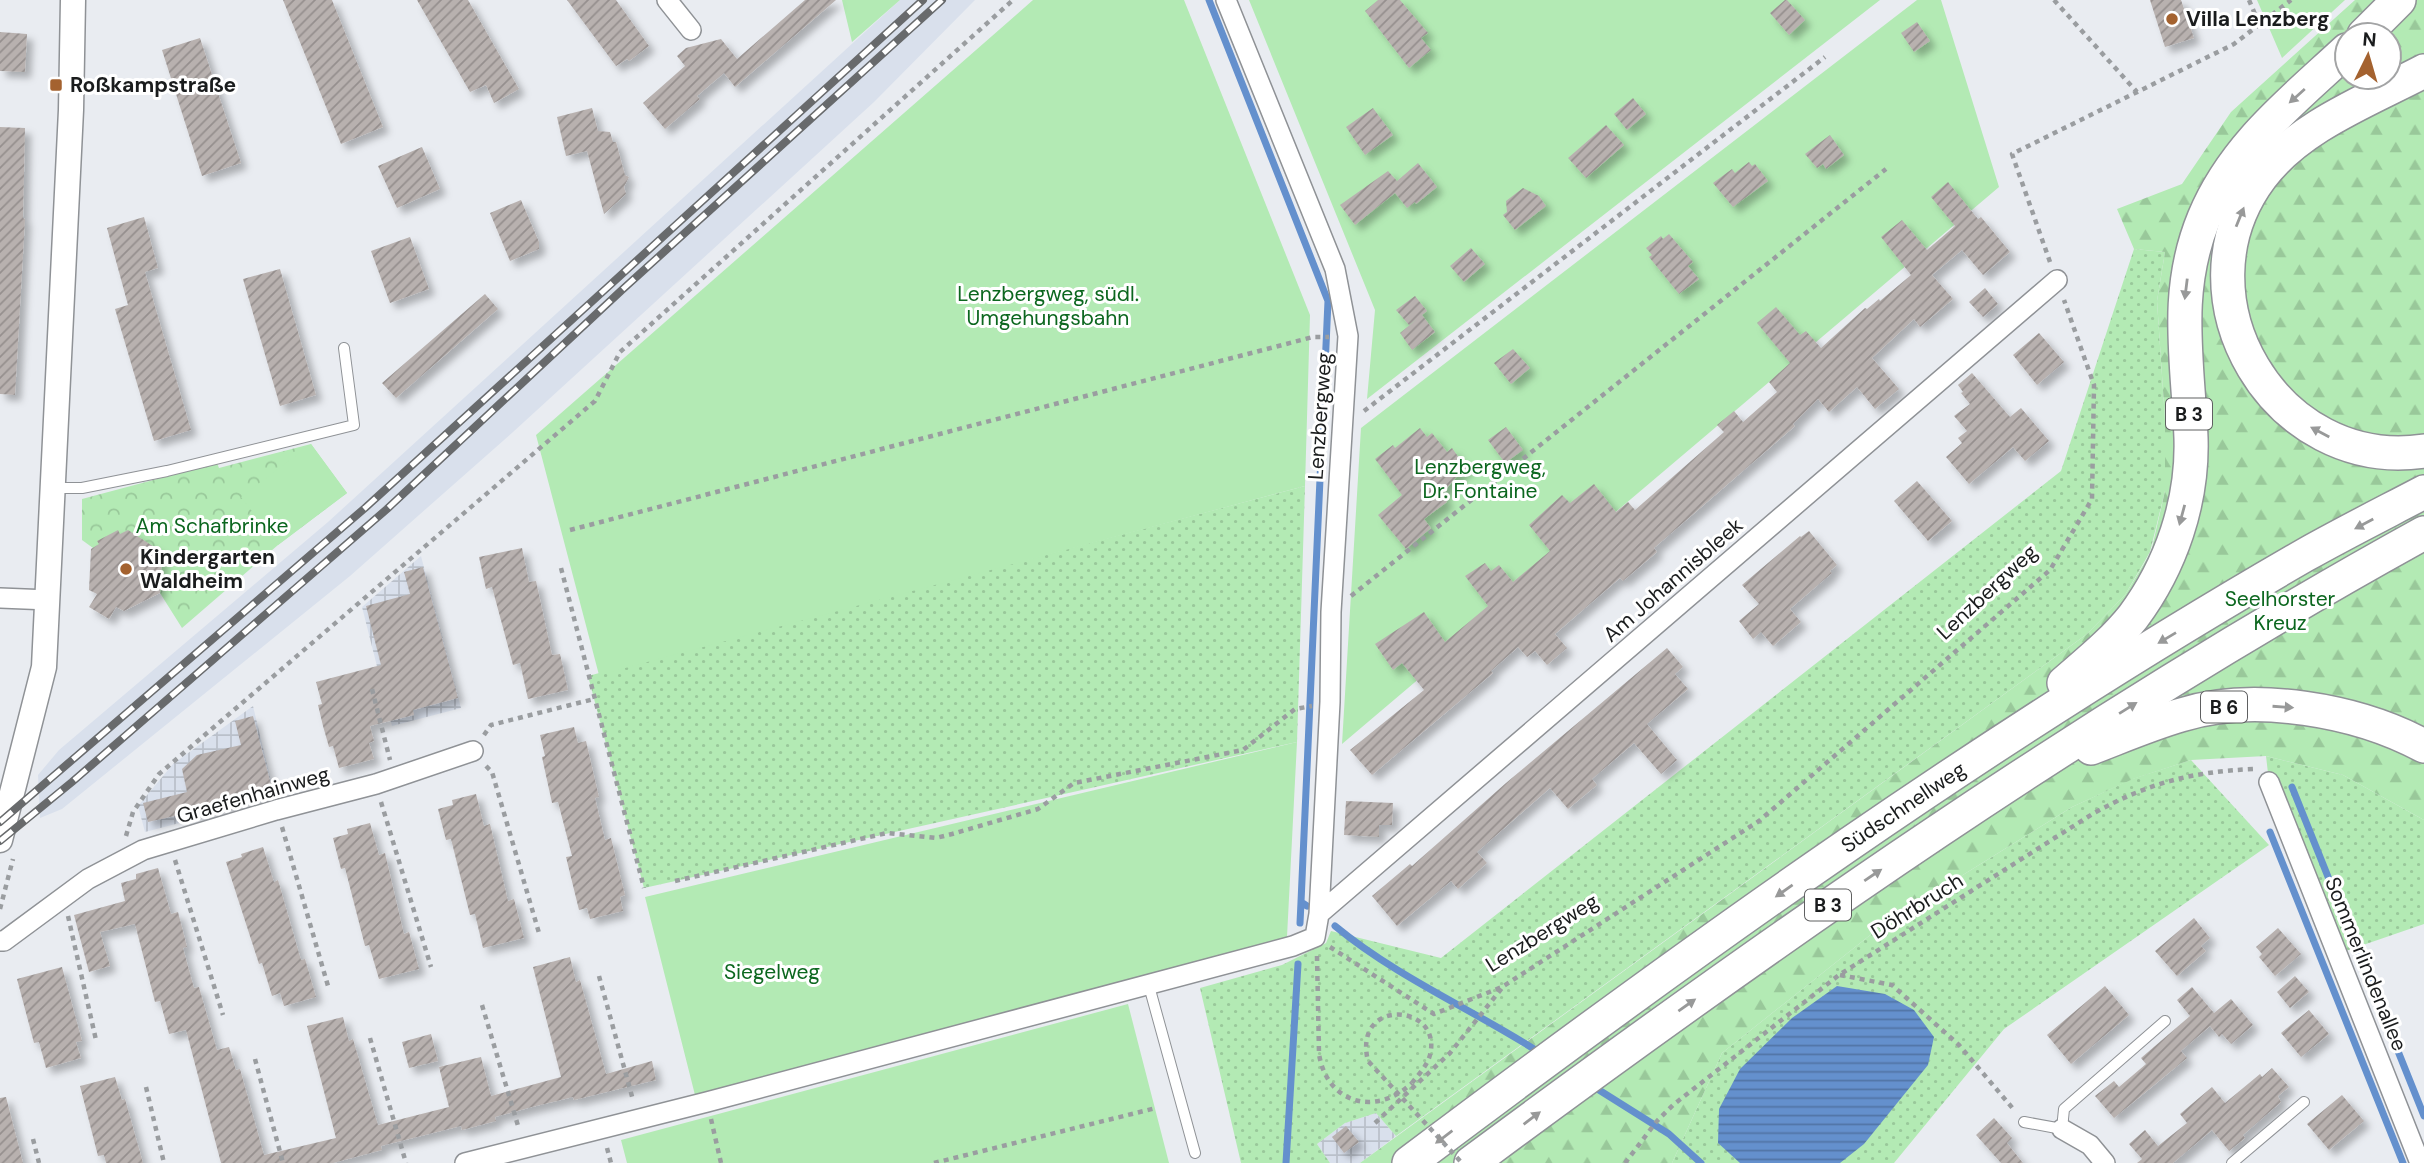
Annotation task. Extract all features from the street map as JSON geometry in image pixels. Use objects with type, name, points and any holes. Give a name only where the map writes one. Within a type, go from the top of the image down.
[{"type":"highway","points":[[2378,21],[2399,0]]},
{"type":"highway","name":"B 3","points":[[1982,756],[2111,641],[2132,617],[2165,563],[2185,503],[2190,472],[2191,440],[2183,313],[2193,249],[2217,189],[2255,137],[2333,63]]},
{"type":"highway","points":[[2424,71],[2323,124],[2278,157],[2245,202],[2235,228],[2229,256],[2228,284],[2231,311],[2242,347],[2265,387],[2284,407],[2315,429],[2358,447],[2385,452],[2424,451]]},
{"type":"highway","name":"Südschnellweg","points":[[1409,1163],[1598,1022],[1809,873],[1982,756],[2109,674],[2306,554],[2424,492]]},
{"type":"highway","name":"Südschnellweg","points":[[1471,1163],[1828,905],[2029,771],[2326,587],[2424,533]]},
{"type":"highway","name":"B 6","points":[[2029,771],[2182,714],[2261,705],[2341,715],[2380,727],[2424,746]]},
{"type":"street","points":[[0,840],[10,771],[44,667],[70,124],[73,0]]},
{"type":"street","points":[[667,0],[691,30]]},
{"type":"street","name":"Lenzbergweg","points":[[1226,0],[1335,269],[1348,336],[1331,612],[1330,702],[1320,914],[1315,937]]},
{"type":"street","name":"Am Johannisbleek","points":[[1320,914],[2057,280]]},
{"type":"street","points":[[0,598],[49,600]]},
{"type":"street","name":"Graefenhainweg","points":[[0,941],[4,941],[88,879],[118,861],[169,842],[385,781],[473,751]]},
{"type":"street","name":"Sommerlindenallee","points":[[2269,782],[2420,1163]]},
{"type":"street","points":[[465,1163],[1149,986],[1293,946],[1315,937]]},
{"type":"street","points":[[2062,1129],[2090,1145],[2105,1163]]},
{"type":"lane","points":[[54,488],[82,488],[143,476],[354,425],[344,348]]},
{"type":"lane","points":[[1149,986],[1195,1153]]},
{"type":"lane","points":[[2024,1122],[2062,1129],[2064,1109],[2165,1021]]},
{"type":"lane","points":[[2232,1163],[2304,1102]]},
{"type":"path","points":[[118,861],[133,812],[159,774],[595,401],[620,352],[1013,0]]},
{"type":"path","points":[[2054,0],[2137,92],[2234,44],[2291,0]]},
{"type":"path","points":[[2249,0],[2260,26]]},
{"type":"path","points":[[1341,429],[1825,57]]},
{"type":"path","name":"Lenzbergweg","points":[[1315,937],[1433,1014],[1502,987],[1759,821],[2050,570],[2092,499],[2094,385],[2012,154],[2137,92]]},
{"type":"path","points":[[1331,612],[1886,169]]},
{"type":"path","points":[[570,530],[1313,337]]},
{"type":"path","points":[[561,568],[644,888]]},
{"type":"path","points":[[372,689],[385,781],[431,967]]},
{"type":"path","points":[[539,933],[492,772],[473,751],[491,725],[594,699]]},
{"type":"path","points":[[675,881],[887,832],[936,838],[952,834],[1038,809],[1074,783],[1243,750],[1295,709]]},
{"type":"path","name":"Döhrbruch","points":[[1625,1163],[1649,1130],[1673,1105],[1839,975],[2128,794],[2167,780],[2218,770],[2258,769],[2269,782]]},
{"type":"path","points":[[276,810],[328,986]]},
{"type":"path","points":[[169,842],[223,1015]]},
{"type":"path","points":[[64,898],[96,1040]]},
{"type":"path","points":[[1315,937],[1318,960],[1319,1054],[1321,1069],[1328,1082],[1352,1099],[1367,1102],[1385,1101],[1400,1095],[1429,1058],[1431,1044],[1421,1021],[1411,1016],[1386,1015],[1376,1021],[1370,1030],[1366,1051],[1368,1061],[1462,1163]]},
{"type":"path","points":[[1839,975],[1892,985],[1959,1045],[2024,1122]]},
{"type":"path","points":[[599,976],[638,1119]]},
{"type":"path","points":[[1375,1122],[1450,1053],[1502,987]]},
{"type":"path","points":[[482,1005],[525,1147]]},
{"type":"path","points":[[370,1038],[406,1163]]},
{"type":"path","points":[[255,1059],[283,1163]]},
{"type":"path","points":[[146,1087],[164,1163]]},
{"type":"path","points":[[707,1102],[721,1163]]},
{"type":"path","points":[[934,1163],[1156,1108]]},
{"type":"path","points":[[33,1139],[39,1163]]},
{"type":"shaded area","points":[[900,0],[975,0],[874,102],[513,432],[350,576],[62,809],[40,818],[38,775],[59,750],[328,522]]},
{"type":"shaded area","points":[[421,556],[461,708],[392,726],[362,607]]},
{"type":"shaded area","points":[[253,706],[275,798],[145,832],[138,806],[173,764]]},
{"type":"shaded area","points":[[1376,1113],[1396,1136],[1360,1163],[1330,1163],[1317,1144],[1345,1123]]},
{"type":"green space","points":[[842,0],[900,0],[852,42]]},
{"type":"green space","name":"Lenzbergweg, südl. Umgehungsbahn","points":[[1033,0],[1184,0],[1310,315],[1305,486],[599,675],[536,435]]},
{"type":"green space","points":[[1249,0],[1880,0],[1367,399],[1375,310]]},
{"type":"green space","name":"Lenzbergweg, Dr. Fontaine","points":[[1917,0],[1941,0],[1999,187],[1342,744],[1361,428]]},
{"type":"green space","points":[[2257,0],[2345,0],[2282,58]]},
{"type":"green space","name":"Seelhorster Kreuz","points":[[2355,0],[2424,0],[2424,820],[2343,775],[2266,756],[2191,760],[2133,779],[2072,807],[1884,924],[1722,1053],[1672,1163],[1360,1163],[2087,634],[2125,595],[2151,552],[2165,491],[2165,420],[2157,301],[2165,252],[2134,249],[2117,209],[2182,184],[2231,112]]},
{"type":"green space","points":[[2134,249],[2165,252],[2157,301],[2165,420],[2165,491],[2150,552],[2125,595],[2087,634],[1396,1136],[1376,1113],[1345,1123],[1317,1144],[1330,1163],[1241,1163],[1200,988],[1282,965],[1326,943],[1331,931],[1441,958],[2061,471]]},
{"type":"green space","name":"Am Schafbrinke","points":[[311,444],[347,493],[278,545],[182,628],[160,593],[162,552],[93,548],[82,540],[82,499],[217,463],[219,468]]},
{"type":"green space","points":[[311,444],[347,493],[278,545],[241,497]]},
{"type":"green space","points":[[1305,486],[1297,742],[644,888],[588,676]]},
{"type":"green space","name":"Siegelweg","points":[[1297,742],[1287,937],[696,1099],[645,897]]},
{"type":"green space","points":[[2266,756],[2343,775],[2424,820],[2424,924],[2337,954],[2269,782]]},
{"type":"green space","points":[[2191,760],[2269,845],[2004,1029],[1894,1163],[1672,1163],[1722,1053],[1884,924],[2072,807],[2132,779]]},
{"type":"green space","points":[[1128,1004],[1169,1163],[627,1163],[621,1140]]},
{"type":"water","points":[[1837,986],[1885,994],[1914,1010],[1934,1037],[1928,1065],[1864,1144],[1840,1163],[1740,1163],[1718,1143],[1719,1109],[1740,1069],[1792,1018]]},
{"type":"building","points":[[283,0],[332,0],[383,127],[341,144]]},
{"type":"building","points":[[417,0],[468,0],[519,89],[494,103],[486,85],[470,92]]},
{"type":"building","points":[[567,0],[616,0],[649,46],[629,61],[627,59],[616,66]]},
{"type":"building","points":[[805,0],[836,0],[735,87],[724,73],[697,96],[700,99],[665,129],[643,103],[685,66],[677,56],[686,48],[721,39],[737,59]]},
{"type":"building","points":[[1378,0],[1400,0],[1428,33],[1421,38],[1431,50],[1409,68],[1365,11]]},
{"type":"building","points":[[1785,0],[1805,20],[1789,35],[1770,13]]},
{"type":"building","name":"Villa Lenzberg","points":[[2150,0],[2181,0],[2194,38],[2165,47]]},
{"type":"building","points":[[1917,22],[1930,41],[1914,52],[1901,33]]},
{"type":"building","points":[[0,32],[27,34],[25,72],[0,71]]},
{"type":"building","points":[[200,38],[241,163],[202,176],[162,50]]},
{"type":"building","points":[[1633,98],[1646,114],[1627,130],[1614,114]]},
{"type":"building","points":[[592,108],[598,131],[610,132],[613,142],[616,142],[625,175],[629,177],[624,187],[626,194],[604,214],[587,151],[566,156],[557,117]]},
{"type":"building","points":[[1373,108],[1393,135],[1365,155],[1346,127]]},
{"type":"building","points":[[1606,125],[1624,145],[1586,178],[1568,158]]},
{"type":"building","points":[[0,127],[25,128],[25,219],[15,395],[0,394]]},
{"type":"building","points":[[1830,135],[1844,155],[1826,169],[1823,164],[1817,168],[1805,154]]},
{"type":"building","points":[[422,147],[440,189],[397,208],[378,166]]},
{"type":"building","points":[[1749,162],[1752,166],[1755,164],[1768,181],[1733,207],[1713,183],[1732,169],[1735,173]]},
{"type":"building","points":[[1418,163],[1437,187],[1416,204],[1415,202],[1407,208],[1395,193],[1355,225],[1340,205],[1388,171],[1397,181]]},
{"type":"building","points":[[1948,182],[2010,252],[1983,275],[1962,250],[1932,275],[1953,299],[1920,327],[1914,319],[1872,358],[1899,389],[1875,409],[1857,387],[1829,412],[1818,399],[1793,424],[1795,426],[1654,548],[1657,552],[1623,581],[1620,578],[1555,634],[1567,648],[1547,665],[1535,651],[1527,657],[1518,647],[1491,671],[1493,673],[1372,775],[1350,750],[1424,690],[1402,663],[1393,670],[1375,644],[1424,612],[1445,642],[1488,606],[1465,576],[1485,563],[1491,571],[1499,565],[1513,582],[1550,551],[1529,525],[1562,495],[1570,503],[1594,484],[1616,512],[1628,502],[1635,510],[1724,432],[1717,425],[1734,411],[1743,422],[1777,392],[1769,382],[1790,363],[1757,323],[1776,307],[1800,335],[1806,331],[1821,348],[1865,308],[1879,299],[1880,301],[1911,275],[1881,237],[1902,220],[1927,250],[1955,226],[1931,197]]},
{"type":"building","points":[[1523,188],[1539,196],[1546,206],[1515,230],[1503,215],[1507,212],[1506,201]]},
{"type":"building","points":[[521,200],[539,242],[539,249],[510,261],[490,213]]},
{"type":"building","points":[[144,217],[158,268],[145,272],[191,430],[154,441],[115,309],[128,305],[107,228]]},
{"type":"building","points":[[1669,234],[1693,262],[1688,266],[1699,279],[1679,294],[1649,257],[1652,255],[1646,248],[1661,236],[1663,239]]},
{"type":"building","points":[[410,237],[429,289],[390,303],[371,251]]},
{"type":"building","points":[[1471,248],[1485,264],[1464,282],[1450,266]]},
{"type":"building","points":[[280,269],[316,395],[280,406],[243,279]]},
{"type":"building","points":[[1985,288],[1998,304],[1983,317],[1969,302]]},
{"type":"building","points":[[485,294],[498,309],[396,398],[382,383]]},
{"type":"building","points":[[1415,296],[1427,311],[1422,315],[1435,332],[1412,350],[1400,333],[1417,319],[1409,325],[1396,310]]},
{"type":"building","points":[[2039,333],[2064,362],[2037,385],[2013,355]]},
{"type":"building","points":[[1513,349],[1530,368],[1511,384],[1494,363]]},
{"type":"building","points":[[1972,373],[2010,417],[2021,408],[2049,441],[2025,461],[2013,447],[1969,484],[1946,457],[1962,443],[1958,438],[1967,431],[1954,416],[1970,404],[1958,385]]},
{"type":"building","points":[[1506,427],[1523,450],[1505,463],[1488,440]]},
{"type":"building","points":[[1420,428],[1427,437],[1432,433],[1447,452],[1452,448],[1467,469],[1458,475],[1442,494],[1447,502],[1424,519],[1431,528],[1406,549],[1378,515],[1402,495],[1375,459],[1393,445],[1395,448]]},
{"type":"building","points":[[1917,481],[1952,521],[1928,541],[1894,501]]},
{"type":"building","points":[[118,530],[120,534],[128,530],[162,552],[160,593],[124,611],[116,607],[109,619],[89,607],[97,594],[89,590],[91,549],[99,544],[97,541]]},
{"type":"building","points":[[1809,531],[1837,565],[1830,571],[1832,573],[1790,609],[1801,622],[1773,646],[1761,632],[1753,639],[1739,621],[1759,604],[1742,585]]},
{"type":"building","points":[[522,548],[529,582],[536,581],[552,655],[560,654],[568,690],[528,699],[520,663],[513,665],[492,587],[486,589],[479,557]]},
{"type":"building","points":[[423,567],[458,698],[413,710],[414,715],[370,726],[374,741],[369,743],[374,759],[339,768],[333,746],[329,747],[323,726],[318,705],[322,704],[316,682],[381,665],[366,606],[410,594],[404,572]]},
{"type":"building","points":[[1667,648],[1683,667],[1675,674],[1688,689],[1647,724],[1677,760],[1661,774],[1634,743],[1592,779],[1597,785],[1568,809],[1550,788],[1477,852],[1487,863],[1458,889],[1451,881],[1397,926],[1372,896],[1410,864],[1412,866]]},
{"type":"building","points":[[253,716],[273,792],[192,815],[192,812],[148,822],[143,803],[187,792],[182,769],[197,755],[241,745],[235,721]]},
{"type":"building","points":[[574,727],[578,743],[586,741],[599,797],[595,798],[605,840],[611,838],[625,895],[620,897],[623,911],[590,919],[587,908],[579,910],[566,857],[572,856],[558,802],[552,803],[540,735]]},
{"type":"building","points":[[476,794],[484,826],[490,824],[508,901],[514,899],[524,938],[483,948],[475,914],[470,915],[451,839],[446,840],[438,809],[453,805],[452,800]]},
{"type":"building","points":[[1346,801],[1393,803],[1392,825],[1379,825],[1379,837],[1344,835]]},
{"type":"building","points":[[370,823],[379,855],[385,853],[404,934],[409,932],[419,969],[379,979],[369,945],[365,946],[345,868],[341,869],[333,838],[348,834],[347,829]]},
{"type":"building","points":[[263,847],[274,882],[278,880],[301,960],[305,959],[316,997],[284,1006],[280,993],[272,996],[262,963],[259,964],[226,862]]},
{"type":"building","points":[[158,868],[171,914],[178,912],[187,947],[183,948],[194,988],[199,987],[217,1050],[229,1047],[236,1070],[240,1069],[264,1155],[336,1138],[307,1026],[343,1017],[349,1041],[353,1039],[378,1125],[449,1107],[439,1067],[481,1057],[491,1096],[561,1077],[533,967],[570,957],[576,982],[580,980],[606,1074],[652,1061],[656,1080],[532,1107],[495,1117],[496,1121],[462,1130],[461,1126],[381,1146],[382,1150],[333,1163],[221,1163],[186,1030],[169,1034],[160,1001],[155,1002],[135,924],[100,932],[110,966],[89,972],[74,915],[125,901],[121,883],[136,879],[136,874]]},
{"type":"building","points":[[2194,918],[2210,938],[2201,946],[2206,951],[2177,976],[2155,951]]},
{"type":"building","points":[[2278,928],[2301,954],[2275,976],[2259,957],[2262,954],[2256,947]]},
{"type":"building","points":[[62,967],[82,1041],[76,1042],[81,1058],[46,1068],[39,1042],[34,1043],[17,979]]},
{"type":"building","points":[[2295,976],[2309,992],[2290,1008],[2277,992]]},
{"type":"building","points":[[2105,986],[2129,1015],[2071,1064],[2047,1035]]},
{"type":"building","points":[[2192,987],[2214,1013],[2231,999],[2253,1025],[2231,1044],[2222,1034],[2219,1037],[2210,1026],[2181,1051],[2187,1058],[2114,1118],[2095,1096],[2114,1081],[2119,1087],[2146,1064],[2141,1058],[2190,1016],[2177,1000]]},
{"type":"building","points":[[2309,1010],[2329,1034],[2301,1057],[2281,1033]]},
{"type":"building","points":[[431,1034],[438,1061],[409,1068],[402,1042]]},
{"type":"building","points":[[2272,1068],[2289,1087],[2278,1096],[2281,1102],[2229,1151],[2212,1130],[2173,1163],[2137,1163],[2142,1159],[2129,1144],[2145,1130],[2158,1146],[2187,1123],[2180,1114],[2212,1087],[2225,1103],[2260,1074],[2262,1077]]},
{"type":"building","points":[[115,1077],[122,1100],[125,1099],[143,1163],[106,1163],[104,1155],[98,1156],[80,1086]]},
{"type":"building","points":[[2342,1095],[2364,1121],[2329,1150],[2307,1124]]},
{"type":"building","points":[[6,1097],[23,1163],[0,1163],[0,1098]]},
{"type":"building","points":[[1994,1118],[2012,1138],[2007,1143],[2023,1163],[2001,1163],[1976,1135]]},
{"type":"building","points":[[1346,1126],[1359,1142],[1344,1153],[1332,1137]]},
{"type":"waterway","points":[[1209,0],[1328,301],[1301,902],[1307,906]]},
{"type":"waterway","points":[[2292,787],[2424,1116]]},
{"type":"waterway","points":[[2270,832],[2403,1163]]},
{"type":"waterway","points":[[1300,923],[1301,902]]},
{"type":"waterway","points":[[1335,926],[1384,962],[1542,1054]]},
{"type":"waterway","points":[[1286,1163],[1298,964]]},
{"type":"waterway","points":[[1591,1085],[1669,1134],[1701,1163]]},
{"type":"railway","points":[[0,822],[365,508],[923,0]]},
{"type":"railway","points":[[0,841],[72,782],[387,509],[623,289],[942,0]]},
{"type":"place","name":"Villa Lenzberg","points":[[2172,19]]},
{"type":"place","name":"Roßkampstraße","points":[[56,85]]},
{"type":"place","name":"Kindergarten Waldheim","points":[[126,569]]}]
